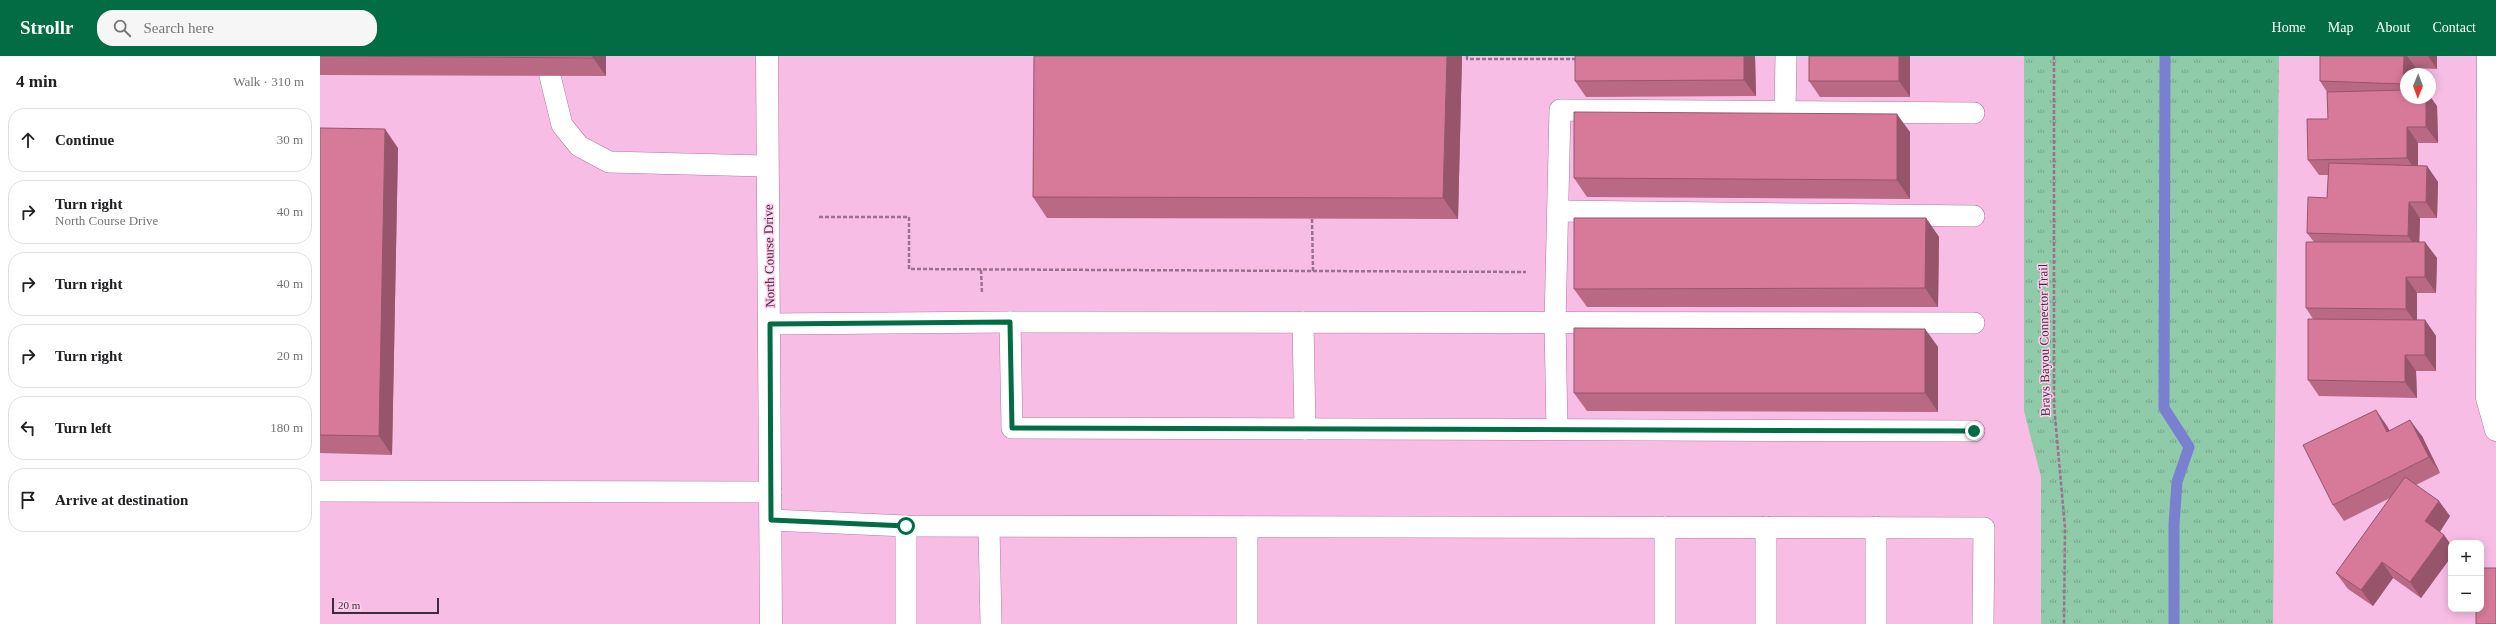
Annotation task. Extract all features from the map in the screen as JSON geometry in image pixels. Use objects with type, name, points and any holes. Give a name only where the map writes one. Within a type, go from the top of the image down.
[{"type":"street","name":"North Course Drive","points":[[767,56],[771,624]]},
{"type":"street","points":[[2488,56],[2487,398],[2496,430]]},
{"type":"lane","points":[[1785,111],[1786,56]]},
{"type":"lane","points":[[550,76],[562,125],[579,146],[609,162],[767,166]]},
{"type":"lane","points":[[1557,429],[1555,323],[1560,110],[1974,113]]},
{"type":"lane","points":[[1558,211],[1974,216]]},
{"type":"lane","points":[[1010,322],[1012,428],[1974,431]]},
{"type":"lane","points":[[770,324],[1010,322],[1974,323]]},
{"type":"lane","points":[[1303,322],[1305,429]]},
{"type":"lane","points":[[320,491],[771,492]]},
{"type":"lane","points":[[771,520],[906,526],[1984,528],[1983,624]]},
{"type":"lane","points":[[906,526],[906,624]]},
{"type":"lane","points":[[989,526],[991,624]]},
{"type":"lane","points":[[1247,527],[1247,624]]},
{"type":"lane","points":[[1665,527],[1665,624]]},
{"type":"lane","points":[[1766,527],[1766,624]]},
{"type":"lane","points":[[1876,527],[1876,624]]},
{"type":"path","points":[[1467,56],[1467,59],[1579,59]]},
{"type":"path","name":"Brays Bayou Connector Trail","points":[[2054,56],[2054,405],[2065,528],[2064,624]]},
{"type":"path","points":[[819,217],[909,217],[909,269],[1556,272]]},
{"type":"path","points":[[1312,219],[1313,271]]},
{"type":"green space","points":[[2024,56],[2279,56],[2273,624],[2041,624],[2041,477],[2024,411]]},
{"type":"building","points":[[320,56],[593,56],[593,58]]},
{"type":"building","points":[[1034,56],[1447,56],[1443,198],[1033,197]]},
{"type":"building","points":[[1575,56],[1744,56],[1744,80],[1575,81]]},
{"type":"building","points":[[1809,56],[1899,56],[1899,81],[1809,81]]},
{"type":"building","points":[[2320,56],[2404,56],[2404,68],[2400,68],[2400,84],[2320,81]]},
{"type":"building","points":[[2400,90],[2400,104],[2426,104],[2426,127],[2407,127],[2407,158],[2308,160],[2307,119],[2328,119],[2327,92]]},
{"type":"building","points":[[1574,112],[1897,114],[1897,180],[1574,178]]},
{"type":"building","points":[[320,128],[385,129],[379,436],[320,435]]},
{"type":"building","points":[[2329,163],[2427,166],[2426,202],[2409,202],[2408,236],[2307,233],[2308,197],[2327,198]]},
{"type":"building","points":[[1574,218],[1926,218],[1925,288],[1574,289]]},
{"type":"building","points":[[2306,242],[2425,242],[2425,277],[2406,277],[2406,309],[2306,308]]},
{"type":"building","points":[[2308,319],[2425,320],[2425,355],[2405,355],[2405,382],[2308,380]]},
{"type":"building","points":[[1574,328],[1925,329],[1925,393],[1574,393]]},
{"type":"building","points":[[2376,410],[2387,432],[2410,420],[2429,457],[2333,505],[2303,445]]},
{"type":"building","points":[[2405,477],[2439,501],[2425,521],[2444,535],[2410,582],[2382,562],[2361,590],[2336,573]]},
{"type":"building","points":[[2484,568],[2496,568],[2496,624],[2476,624],[2476,612],[2484,612]]},
{"type":"waterway","points":[[2165,56],[2164,408],[2189,447],[2177,482],[2174,525],[2174,624]]},
{"type":"route","points":[[906,526],[771,520],[770,324],[1010,322],[1012,428],[1974,431]]}]
